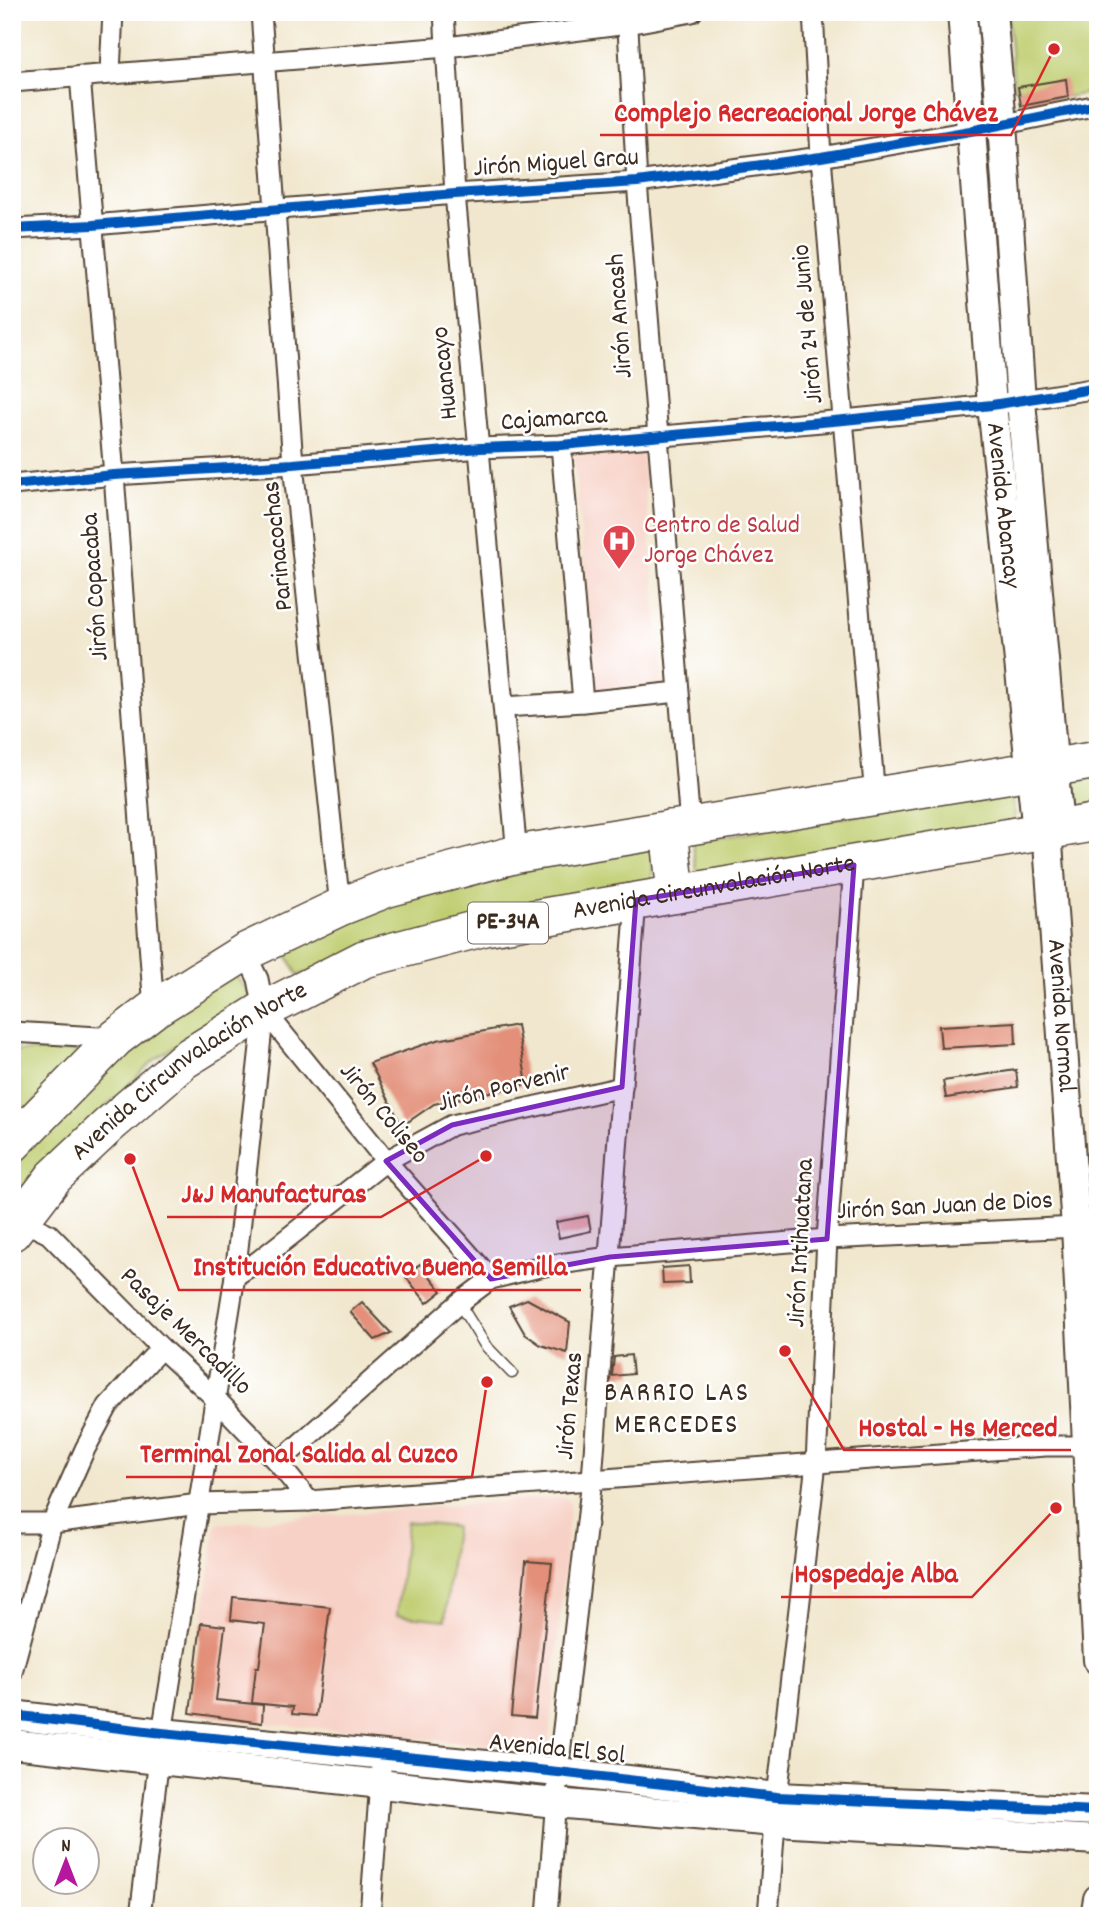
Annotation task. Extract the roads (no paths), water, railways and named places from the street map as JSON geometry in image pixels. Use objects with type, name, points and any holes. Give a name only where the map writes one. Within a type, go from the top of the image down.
[{"type":"highway","name":"PE-34A","points":[[12,1144],[116,1038],[154,1010],[246,952],[340,907],[388,888],[517,854],[1098,760]]},
{"type":"highway","name":"Avenida Circunvalación Norte","points":[[15,1222],[54,1177],[184,1060],[264,1010],[364,959],[485,927],[1098,822]]},
{"type":"highway","points":[[676,894],[679,827]]},
{"type":"street","points":[[110,72],[113,12]]},
{"type":"street","name":"Parinacochas","points":[[261,12],[293,464],[340,907]]},
{"type":"street","name":"Huancayo","points":[[444,12],[455,194],[517,854]]},
{"type":"street","points":[[12,82],[110,72],[447,47],[628,18],[692,12]]},
{"type":"street","name":"Jirón 24 de Junio","points":[[813,12],[821,157],[874,798]]},
{"type":"street","name":"Avenida Abancay","points":[[962,12],[992,405],[1042,768]]},
{"type":"street","name":"Avenida Abancay","points":[[992,12],[1021,401],[1048,830]]},
{"type":"street","name":"Jirón Ancash","points":[[628,18],[637,182],[678,692],[679,827]]},
{"type":"street","name":"Jirón Copacaba","points":[[80,76],[114,475],[154,1010]]},
{"type":"street","name":"Jirón Miguel Grau","points":[[12,229],[637,182],[821,157],[1098,105]]},
{"type":"street","name":"Cajamarca","points":[[12,485],[480,448],[561,445],[844,420],[992,405],[1098,388]]},
{"type":"street","points":[[561,445],[583,702]]},
{"type":"street","points":[[504,707],[678,692]]},
{"type":"street","name":"Avenida Normal","points":[[1048,830],[1087,1226],[1086,1446],[1098,1660]]},
{"type":"street","name":"Jirón Intihuatana","points":[[768,1916],[776,1810],[816,1463],[827,1239],[854,865]]},
{"type":"street","name":"Jirón Texas","points":[[547,1916],[558,1772],[592,1479],[636,900]]},
{"type":"street","points":[[141,1916],[160,1746],[235,1276],[264,1010],[257,979],[246,952]]},
{"type":"street","name":"Jirón Coliseo","points":[[264,1010],[386,1161],[492,1279]]},
{"type":"street","points":[[12,1032],[116,1038]]},
{"type":"street","name":"Jirón Porvenir","points":[[235,1276],[257,1262],[386,1161],[453,1125],[622,1087]]},
{"type":"street","name":"Pasaje Mercadillo","points":[[15,1222],[49,1234],[160,1348],[214,1396],[278,1463],[309,1501]]},
{"type":"street","name":"Jirón San Juan de Dios","points":[[278,1463],[459,1303],[492,1279],[544,1266],[610,1256],[827,1239],[1087,1226]]},
{"type":"street","points":[[12,1672],[52,1523],[85,1449],[108,1406],[160,1348]]},
{"type":"street","points":[[12,1523],[52,1523],[199,1504],[309,1501],[1045,1446],[1086,1446]]},
{"type":"street","name":"Avenida El Sol","points":[[12,1715],[160,1746],[379,1784],[555,1803],[776,1810],[1098,1811]]},
{"type":"street","name":"Avenida El Sol","points":[[12,1744],[160,1746],[382,1755],[558,1772],[776,1810],[1098,1840]]},
{"type":"street","points":[[370,1916],[382,1755]]},
{"type":"street","points":[[1095,1916],[1098,1899]]},
{"type":"lane","points":[[459,1303],[485,1345],[512,1373]]},
{"type":"place","name":"Complejo Recreacional Jorge Chávez","points":[[1054,49]]},
{"type":"place","name":"Centro de Salud Jorge Chávez","points":[[619,571]]},
{"type":"place","name":"J&J Manufacturas","points":[[486,1156]]},
{"type":"place","name":"Institución Educativa Buena Semilla","points":[[130,1159]]},
{"type":"place","name":"Hostal - Hs Merced","points":[[785,1351]]},
{"type":"place","name":"Terminal Zonal Salida al Cuzco","points":[[487,1382]]},
{"type":"place","name":"Hospedaje Alba","points":[[1056,1508]]},
{"type":"district","name":"BARRIO LAS MERCEDES","points":[[677,1411]]}]
